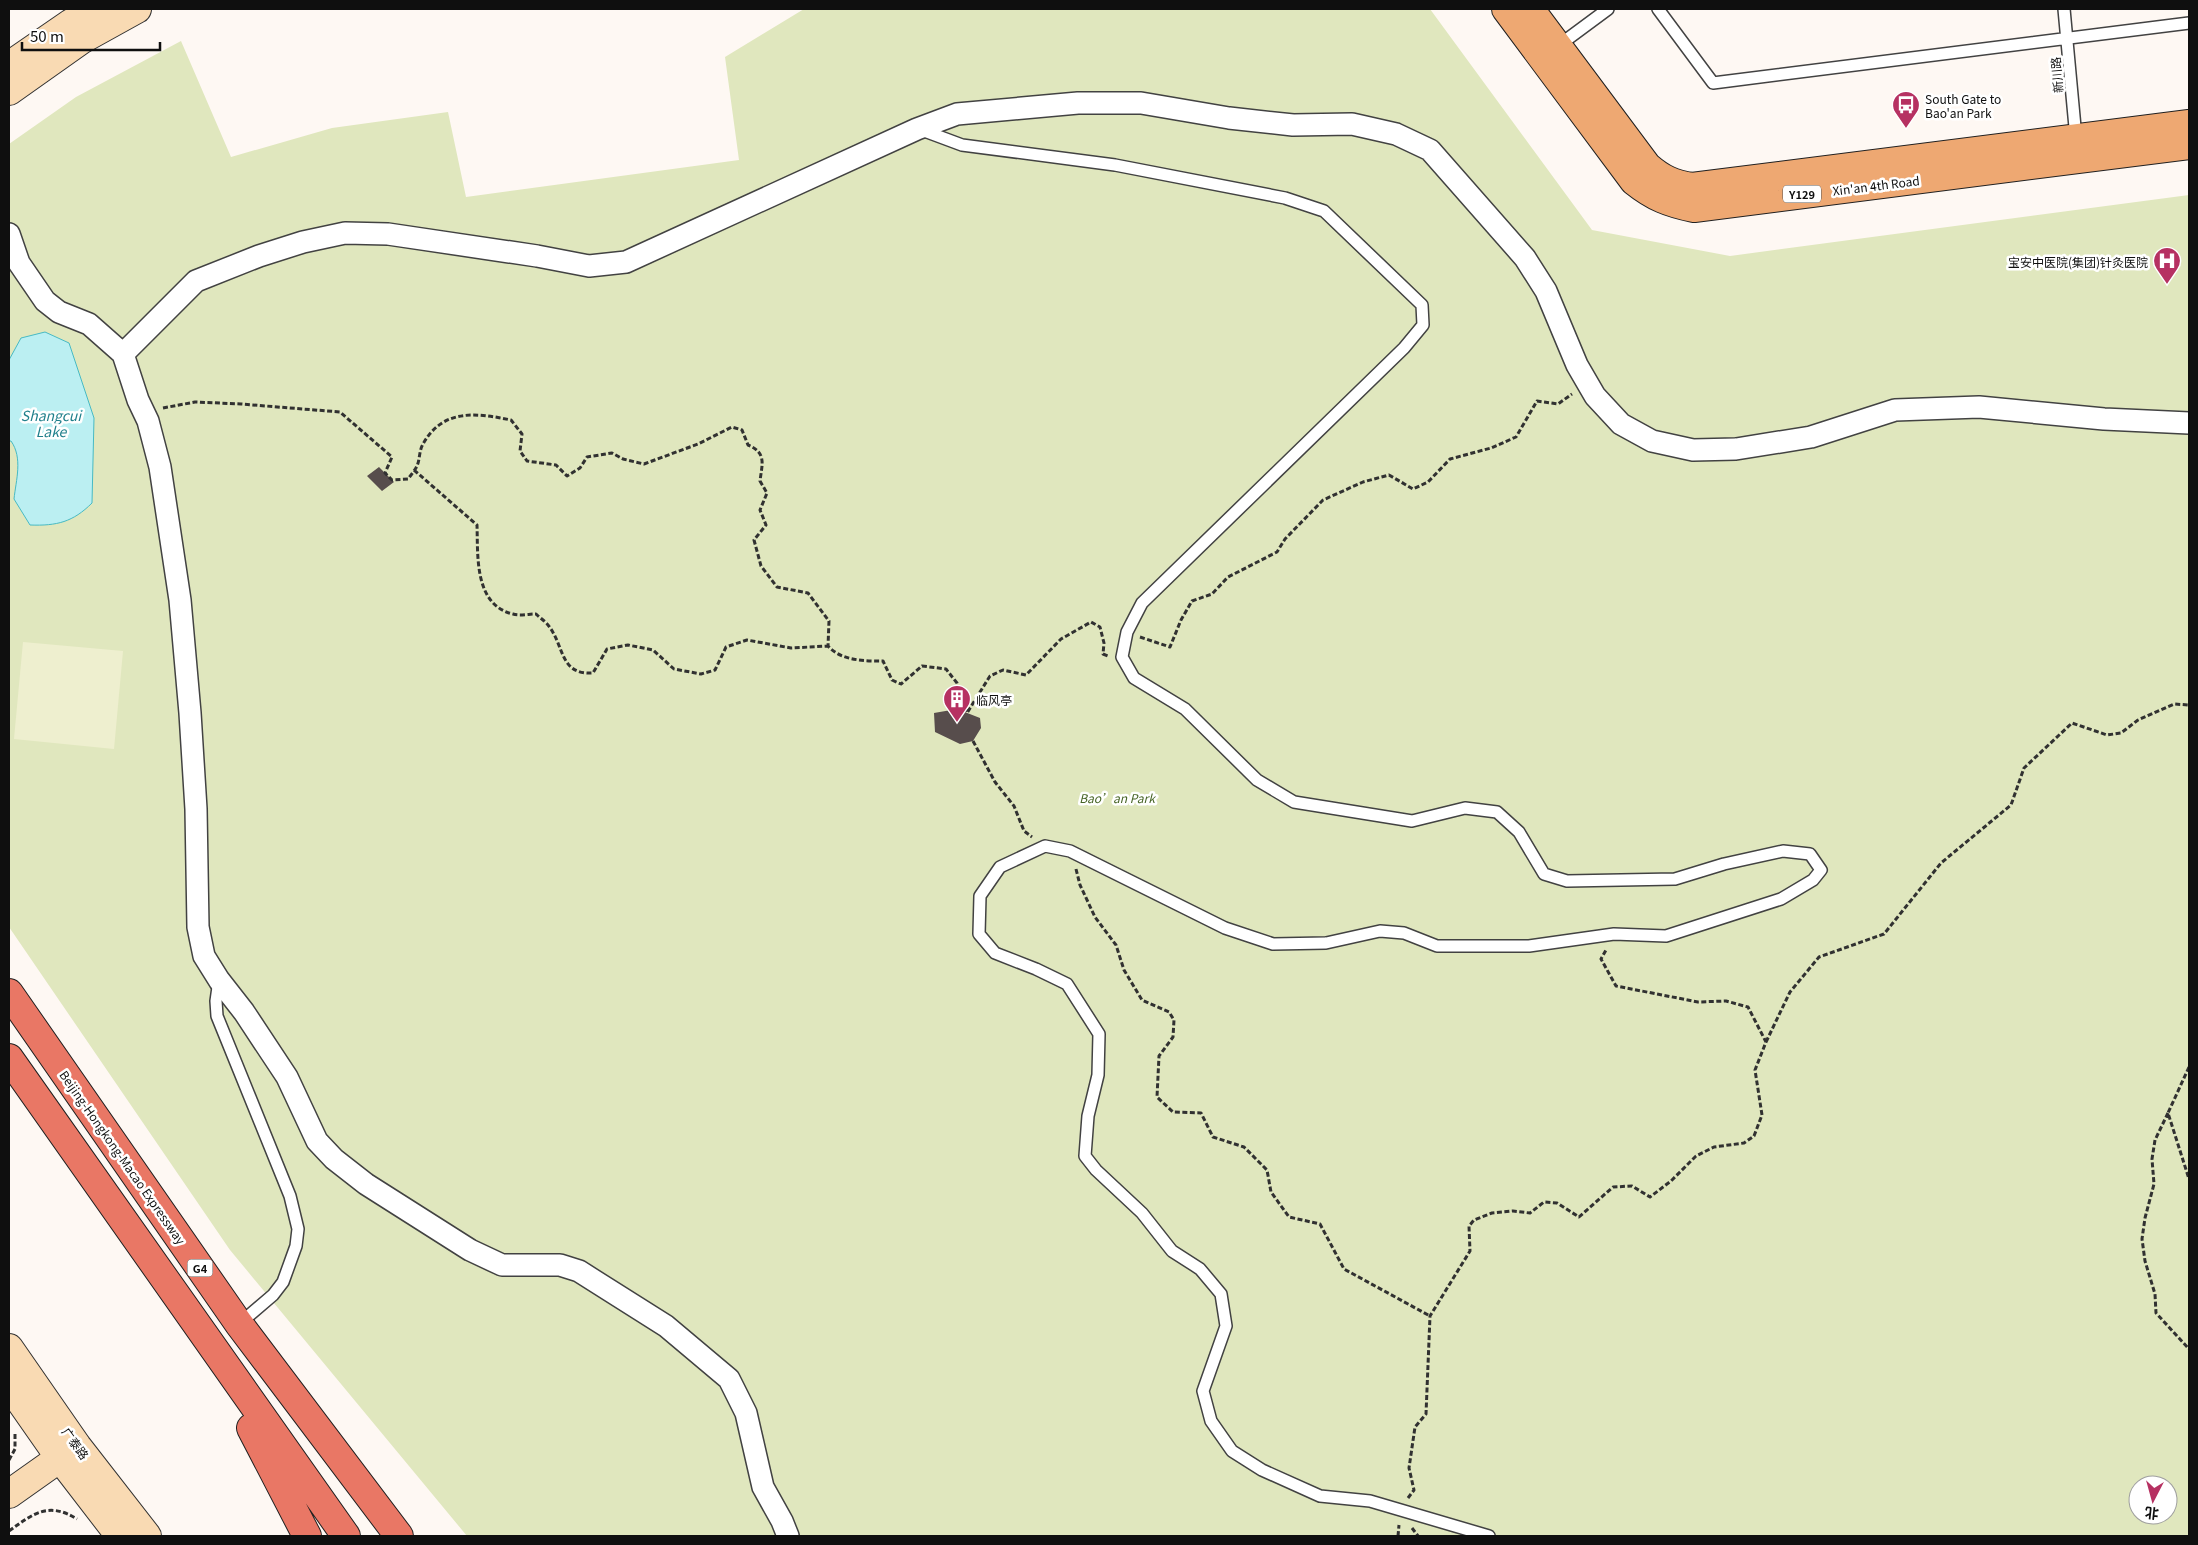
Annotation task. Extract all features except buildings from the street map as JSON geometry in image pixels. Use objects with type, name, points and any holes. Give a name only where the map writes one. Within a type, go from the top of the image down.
[{"type":"highway","name":"Beijing-Hongkong-Macao Expressway","points":[[9,993],[239,1324],[400,1536]]},
{"type":"highway","points":[[9,1058],[346,1536]]},
{"type":"highway","points":[[206,1340],[307,1536]]},
{"type":"main road","points":[[9,69],[13,63],[71,23],[97,9]]},
{"type":"main road","points":[[9,91],[81,40],[138,9]]},
{"type":"main road","name":"Xin'an 4th Road","points":[[1506,9],[1634,181],[1651,195],[1672,203],[1694,208],[2189,145]]},
{"type":"main road","name":"Xin'an 4th Road","points":[[1530,9],[1647,166],[1660,178],[1684,186],[1692,187],[2189,124]]},
{"type":"main road","name":"广泰路","points":[[9,1348],[68,1452],[120,1536]]},
{"type":"main road","name":"广泰路","points":[[9,1385],[68,1452],[147,1536]]},
{"type":"main road","points":[[9,1494],[68,1452]]},
{"type":"street","points":[[123,354],[196,281],[259,256],[303,242],[345,233],[388,234],[537,256],[589,266],[626,262],[917,129],[958,114],[1078,103],[1141,103],[1229,118],[1284,124],[1352,124],[1396,134],[1430,150],[1525,258],[1546,291],[1577,365],[1595,396],[1621,424],[1652,441],[1693,450],[1736,449],[1811,437],[1895,410],[1979,407],[2104,419],[2189,423]]},
{"type":"street","points":[[9,234],[19,263],[45,301],[59,312],[89,324],[123,354],[148,421],[160,467],[180,600],[196,800],[198,927],[204,956],[287,1077],[317,1141],[334,1159],[366,1184],[470,1250],[502,1265],[560,1265],[579,1271],[666,1326],[729,1379],[746,1413],[763,1487],[788,1536]]},
{"type":"lane","points":[[1558,46],[1608,9]]},
{"type":"lane","points":[[1658,9],[1713,84],[2189,23]]},
{"type":"lane","name":"新川路","points":[[2064,9],[2076,138]]},
{"type":"lane","points":[[917,129],[962,145],[1115,165],[1285,198],[1324,212],[1422,305],[1424,325],[1404,348],[1142,603],[1127,632],[1122,657],[1134,678],[1186,709],[1257,780],[1294,802],[1412,821],[1465,808],[1497,812],[1519,832],[1544,874],[1567,881],[1675,879],[1724,864],[1784,851],[1810,854],[1821,870],[1813,880],[1781,899],[1666,936],[1614,934],[1529,946],[1437,946],[1404,933],[1380,931],[1326,943],[1273,944],[1225,928],[1070,851],[1045,846],[1000,867],[980,896],[979,934],[996,953],[1067,984],[1099,1034],[1098,1075],[1088,1116],[1085,1156],[1096,1170],[1142,1213],[1172,1251],[1200,1269],[1221,1294],[1226,1326],[1203,1391],[1211,1421],[1232,1451],[1262,1470],[1320,1496],[1370,1501],[1489,1536]]},
{"type":"lane","points":[[219,980],[216,1001],[217,1016],[290,1196],[298,1229],[296,1246],[283,1282],[273,1296],[239,1324]]},
{"type":"path","points":[[143,410],[195,402],[340,412],[392,457],[385,473],[392,480],[408,479],[417,465],[422,446],[433,429],[460,415],[484,414],[511,420],[522,434],[520,450],[527,461],[556,465],[567,476],[580,468],[587,457],[612,453],[623,459],[644,464],[698,444],[732,427],[742,430],[748,445],[757,448],[762,457],[760,481],[767,493],[760,510],[766,524],[754,540],[761,566],[777,587],[808,593],[829,621],[828,646],[834,652],[863,662],[883,661],[892,680],[901,684],[922,666],[946,669],[957,683],[966,713],[990,676],[1003,670],[1026,675],[1061,639],[1091,622],[1100,627],[1104,643],[1103,654],[1109,657],[1123,649],[1137,636],[1170,647],[1181,620],[1192,601],[1212,594],[1228,577],[1277,552],[1285,539],[1323,500],[1363,482],[1390,475],[1413,489],[1428,482],[1450,459],[1491,448],[1516,437],[1537,401],[1558,404],[1588,382]]},
{"type":"path","points":[[414,470],[478,525],[478,566],[483,588],[494,604],[513,614],[536,614],[548,626],[569,667],[581,674],[593,673],[607,650],[628,645],[652,650],[674,669],[701,674],[715,670],[726,647],[747,640],[791,648],[828,646]]},
{"type":"path","points":[[1400,1511],[1414,1490],[1409,1468],[1415,1427],[1426,1414],[1430,1316],[1470,1251],[1469,1226],[1474,1220],[1492,1213],[1513,1211],[1530,1213],[1544,1202],[1557,1203],[1578,1217],[1613,1187],[1632,1186],[1650,1196],[1671,1181],[1696,1156],[1714,1146],[1744,1143],[1754,1136],[1762,1115],[1755,1070],[1790,992],[1819,957],[1884,934],[1941,863],[2011,805],[2024,768],[2072,723],[2107,735],[2121,733],[2138,720],[2174,704],[2189,705]]},
{"type":"path","points":[[973,741],[995,782],[1014,806],[1024,831],[1045,846]]},
{"type":"path","points":[[1070,851],[1080,885],[1095,917],[1116,945],[1124,970],[1142,1000],[1169,1012],[1174,1020],[1173,1038],[1159,1056],[1158,1097],[1173,1112],[1201,1113],[1213,1137],[1244,1147],[1267,1170],[1271,1192],[1289,1217],[1320,1224],[1344,1269],[1430,1316]]},
{"type":"path","points":[[1614,934],[1601,959],[1616,986],[1698,1002],[1726,1001],[1748,1007],[1766,1042]]},
{"type":"path","points":[[2189,1067],[2155,1140],[2152,1159],[2154,1184],[2144,1218],[2142,1238],[2145,1261],[2155,1294],[2156,1313],[2189,1350]]},
{"type":"path","points":[[2168,1113],[2189,1179]]},
{"type":"path","points":[[9,1460],[15,1449],[14,1430]]},
{"type":"path","points":[[9,1531],[40,1511],[59,1510],[79,1520]]},
{"type":"green space","name":"Bao’an Park","points":[[804,9],[1430,9],[1592,230],[1730,256],[2189,195],[2189,1536],[467,1536],[230,1250],[9,927],[9,144],[76,97],[181,41],[231,157],[332,128],[448,112],[466,197],[739,160],[725,57]]},
{"type":"green space","points":[[23,642],[123,651],[114,749],[14,739]]},
{"type":"water","name":"Shangcui Lake","points":[[45,332],[69,343],[94,418],[92,503],[78,515],[64,522],[48,525],[30,525],[14,499],[18,462],[15,448],[11,441],[9,441],[9,360],[21,338]]},
{"type":"place","name":"South Gate to Bao'an Park","points":[[1906,129]]},
{"type":"place","name":"宝安中医院(集团)针灸医院","points":[[2167,285]]},
{"type":"place","name":"临风亭","points":[[957,723]]}]
